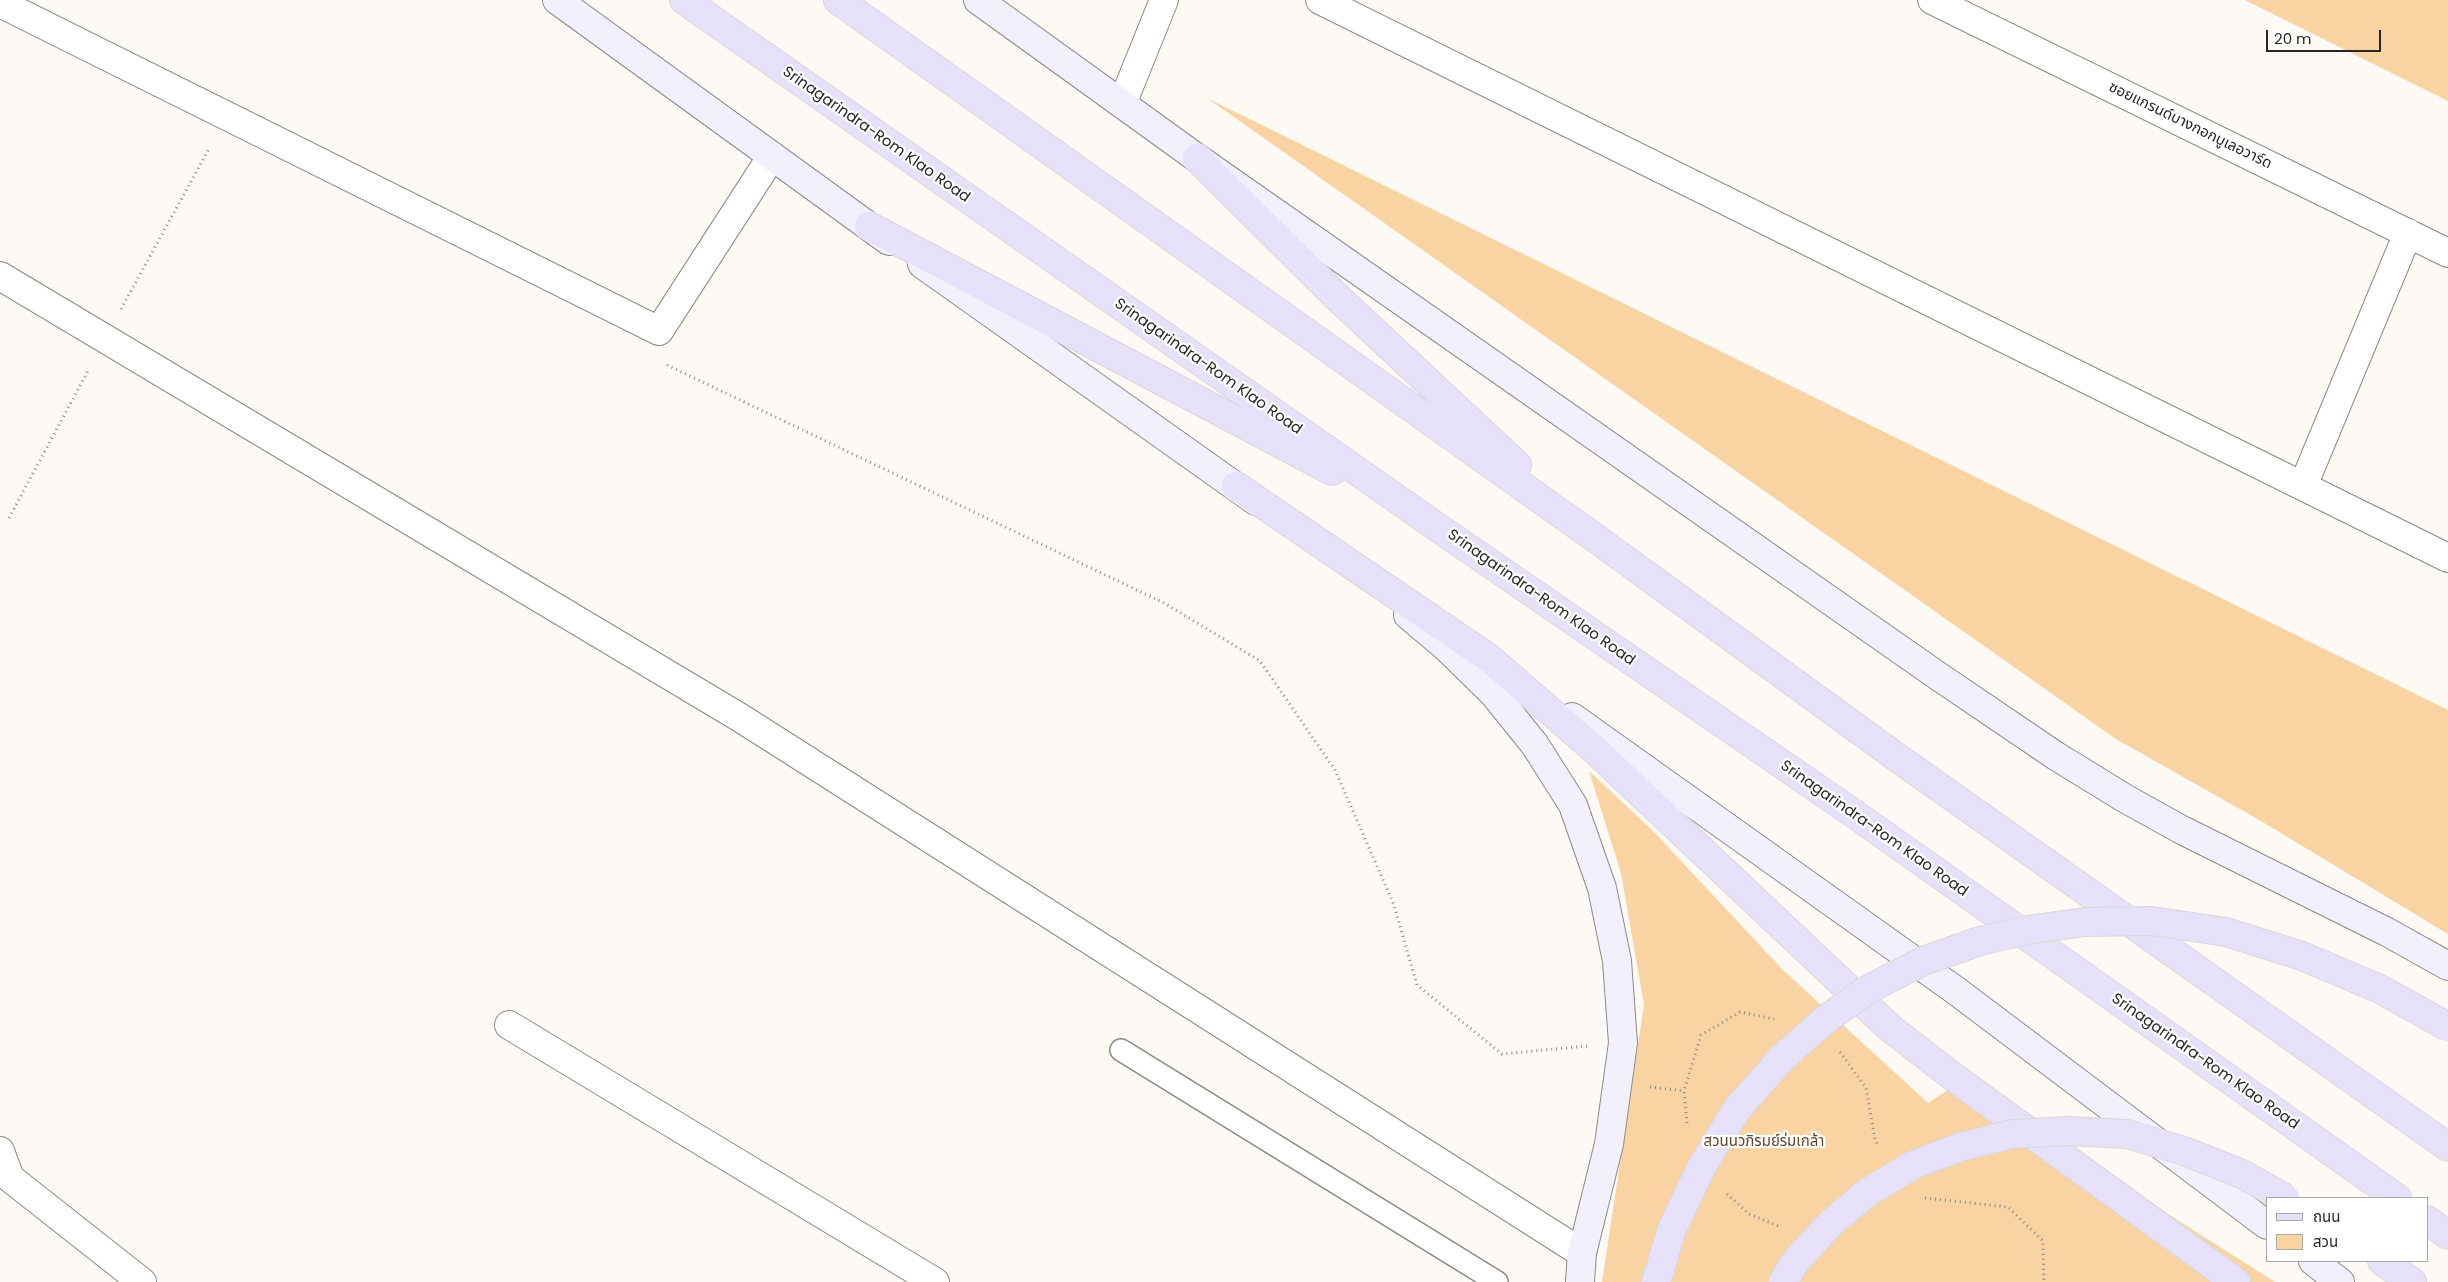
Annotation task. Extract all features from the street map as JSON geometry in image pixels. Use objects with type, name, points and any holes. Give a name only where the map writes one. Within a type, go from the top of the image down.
[{"type":"main road","points":[[557,0],[869,226],[1236,486],[1490,659],[1923,967],[2266,1224]]},
{"type":"main road","name":"Srinagarindra-Rom Klao Road","points":[[684,0],[1437,527],[1853,813],[2396,1197]]},
{"type":"main road","points":[[838,0],[1598,540],[1895,756],[2448,1147]]},
{"type":"main road","points":[[978,0],[1197,158],[1938,676],[2056,756],[2126,800],[2370,924],[2448,966]]},
{"type":"main road","points":[[1197,158],[1338,298],[1598,540]]},
{"type":"main road","points":[[869,226],[1437,527]]},
{"type":"main road","points":[[1236,486],[1402,610],[1446,647],[1494,694],[1535,745],[1573,805],[1602,888],[1616,961],[1623,1043],[1609,1144],[1582,1253],[1580,1282]]},
{"type":"main road","points":[[1490,659],[1609,763],[1890,1028],[1956,1079],[2236,1282]]},
{"type":"main road","points":[[1656,1282],[1672,1229],[1702,1166],[1737,1109],[1782,1058],[1824,1020],[1867,990],[1923,961],[1980,941],[2027,930],[2085,922],[2152,921],[2226,932],[2302,956],[2380,989],[2448,1027]]},
{"type":"main road","points":[[1783,1282],[1795,1262],[1832,1223],[1868,1192],[1913,1165],[1960,1147],[2014,1134],[2068,1132],[2128,1134],[2184,1151],[2242,1174],[2283,1197]]},
{"type":"main road","points":[[2428,1221],[2448,1235]]},
{"type":"main road","points":[[2313,1262],[2340,1282]]},
{"type":"main road","points":[[2383,1262],[2412,1282]]},
{"type":"street","points":[[1122,104],[1164,0]]},
{"type":"street","points":[[1320,0],[2448,558]]},
{"type":"street","name":"ซอยแกรนด์บางกอกบูเลอวาร์ด","points":[[1932,0],[2448,253]]},
{"type":"street","points":[[0,4],[660,331],[772,156]]},
{"type":"street","points":[[2303,486],[2408,233]]},
{"type":"street","points":[[0,276],[739,717],[1582,1253]]},
{"type":"street","points":[[509,1025],[935,1282]]},
{"type":"street","points":[[0,1151],[10,1178],[142,1282]]},
{"type":"lane","points":[[1121,1050],[1497,1282]]},
{"type":"path","points":[[9,518],[209,146],[218,150]]},
{"type":"path","points":[[665,364],[1166,604],[1260,661],[1335,770],[1394,905],[1417,985],[1502,1054],[1623,1043]]},
{"type":"path","points":[[1687,1124],[1684,1091],[1701,1035],[1740,1012],[1771,1018],[1780,1022]]},
{"type":"path","points":[[1839,1050],[1866,1088],[1874,1139],[1879,1147]]},
{"type":"path","points":[[1726,1192],[1749,1214],[1790,1231]]},
{"type":"path","points":[[1923,1198],[2008,1206],[2043,1242],[2044,1282]]},
{"type":"green space","points":[[2245,0],[2448,0],[2448,101]]},
{"type":"green space","points":[[1207,98],[2448,710],[2448,934],[2261,821],[2116,739]]},
{"type":"green space","name":"สวนนวภิรมย์ร่มเกล้า","points":[[1589,771],[1653,831],[1783,970],[1928,1103],[1972,1074],[2168,1214],[2275,1282],[1602,1282],[1644,1005],[1621,873]]}]
